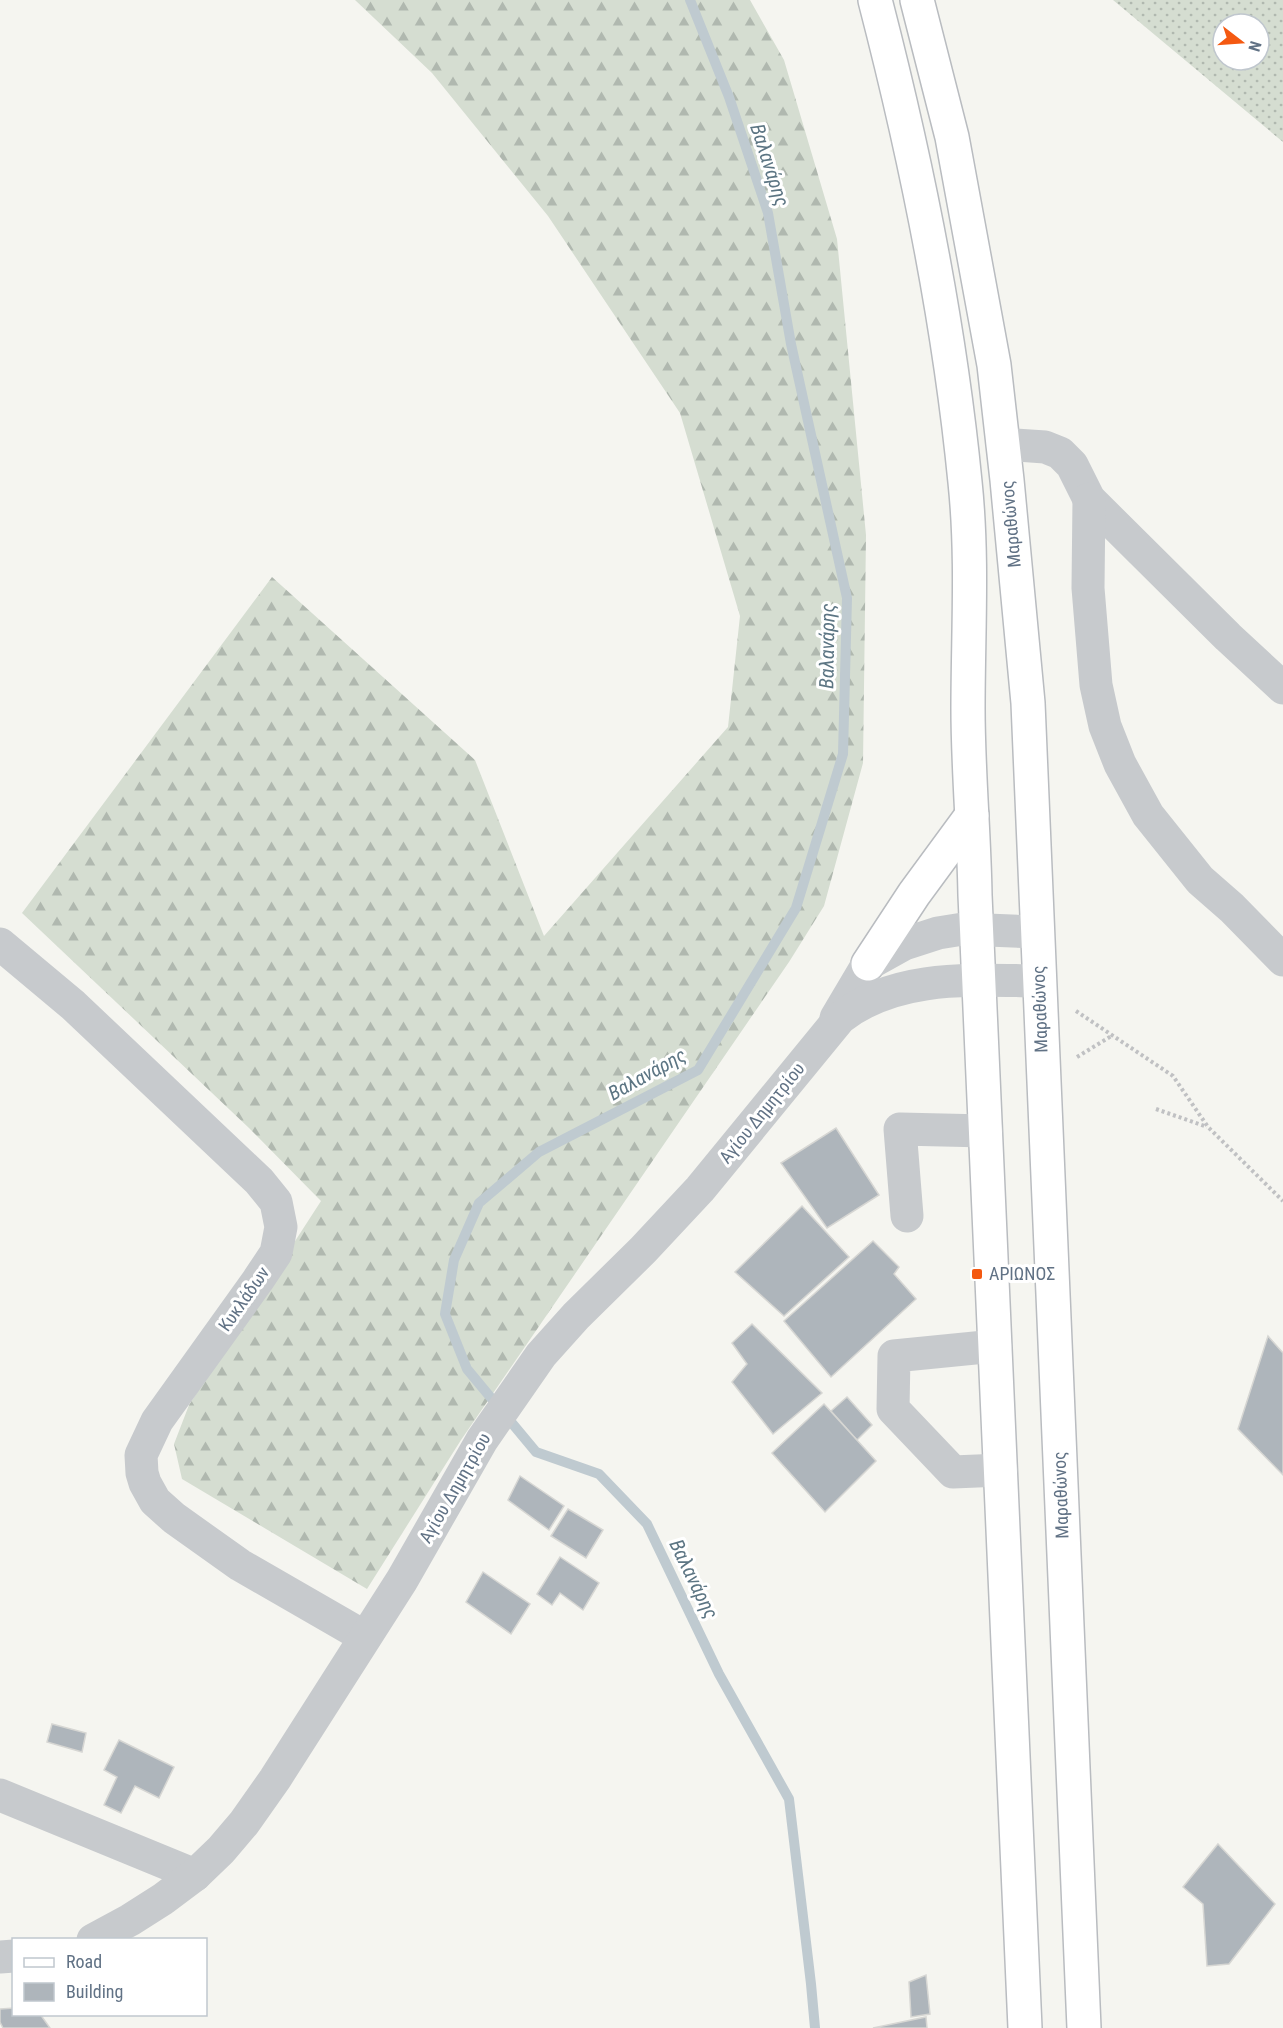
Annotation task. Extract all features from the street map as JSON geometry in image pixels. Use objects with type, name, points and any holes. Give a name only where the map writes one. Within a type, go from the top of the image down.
[{"type":"main road","points":[[874,0],[911,146],[932,255],[954,383],[966,483],[970,548],[968,712],[1025,2028]]},
{"type":"main road","name":"Μαραθώνος","points":[[917,0],[952,137],[994,365],[1028,703],[1084,2028]]},
{"type":"main road","points":[[868,964],[914,894],[972,815]]},
{"type":"street","points":[[1003,444],[1045,447],[1060,453],[1072,465],[1089,499],[1228,638],[1283,688]]},
{"type":"street","points":[[1089,499],[1088,588],[1096,685],[1106,726],[1120,764],[1148,815],[1200,880],[1232,908],[1283,960]]},
{"type":"street","points":[[868,964],[904,944],[951,931],[1036,932]]},
{"type":"street","name":"Κυκλάδων","points":[[0,944],[73,1005],[259,1181],[276,1202],[282,1227],[276,1253],[157,1421],[141,1455],[142,1473],[155,1501],[174,1518],[240,1565],[365,1638]]},
{"type":"street","name":"Αγίου Δημητρίου","points":[[827,1033],[868,964]]},
{"type":"street","name":"Αγίου Δημητρίου","points":[[96,1938],[147,1909],[195,1875],[221,1850],[260,1801],[365,1638],[402,1580],[482,1440],[528,1373],[568,1324],[700,1190],[827,1033],[852,1009],[887,993],[925,984],[979,980],[1039,993]]},
{"type":"street","points":[[907,1216],[900,1129],[986,1131]]},
{"type":"street","points":[[995,1346],[894,1356],[893,1409],[953,1472],[1000,1470]]},
{"type":"street","points":[[0,1795],[195,1875]]},
{"type":"path","points":[[1039,993],[1066,1005],[1173,1076],[1208,1127],[1283,1201]]},
{"type":"path","points":[[1156,1109],[1208,1127]]},
{"type":"green space","points":[[355,0],[750,0],[784,60],[837,239],[866,535],[863,763],[824,906],[789,962],[461,1440],[367,1589],[182,1479],[174,1444],[189,1405],[321,1201],[249,1128],[22,913],[272,577],[475,760],[544,936],[728,727],[740,616],[680,413],[548,216],[432,73]]},
{"type":"green space","points":[[1113,0],[1283,0],[1283,142]]},
{"type":"building","points":[[836,1128],[879,1195],[827,1228],[781,1163]]},
{"type":"building","points":[[802,1206],[849,1257],[784,1316],[735,1272]]},
{"type":"building","points":[[873,1241],[899,1267],[894,1274],[916,1299],[831,1377],[784,1321]]},
{"type":"building","points":[[752,1324],[822,1393],[773,1434],[732,1382],[747,1364],[732,1343]]},
{"type":"building","points":[[1268,1336],[1283,1353],[1283,1475],[1238,1429]]},
{"type":"building","points":[[847,1397],[872,1425],[857,1440],[831,1411]]},
{"type":"building","points":[[824,1404],[876,1461],[825,1512],[772,1453]]},
{"type":"building","points":[[520,1476],[564,1506],[549,1530],[508,1500]]},
{"type":"building","points":[[568,1509],[603,1530],[586,1558],[551,1536]]},
{"type":"building","points":[[560,1557],[599,1583],[583,1610],[560,1593],[552,1605],[537,1594]]},
{"type":"building","points":[[483,1572],[530,1604],[511,1634],[466,1602]]},
{"type":"building","points":[[52,1724],[86,1733],[82,1752],[47,1742]]},
{"type":"building","points":[[119,1740],[174,1767],[159,1798],[135,1786],[121,1813],[104,1805],[117,1777],[104,1770]]},
{"type":"building","points":[[1218,1844],[1275,1904],[1229,1964],[1207,1966],[1203,1904],[1183,1887]]},
{"type":"building","points":[[926,1975],[930,2014],[911,2017],[909,1982]]},
{"type":"building","points":[[12,2008],[12,2016],[41,2016],[50,2028],[3,2028],[0,2022],[0,2009]]},
{"type":"building","points":[[926,2017],[927,2028],[873,2028]]},
{"type":"waterway","name":"Βαλανάρης","points":[[690,0],[729,97],[768,213],[791,344],[847,598],[843,754],[796,908],[698,1070],[539,1152],[479,1203],[454,1260],[445,1314],[467,1369],[536,1452],[599,1474],[647,1524],[719,1674],[789,1799],[815,2028]]},
{"type":"place","name":"ΑΡΙΩΝΟΣ","points":[[977,1274]]}]
